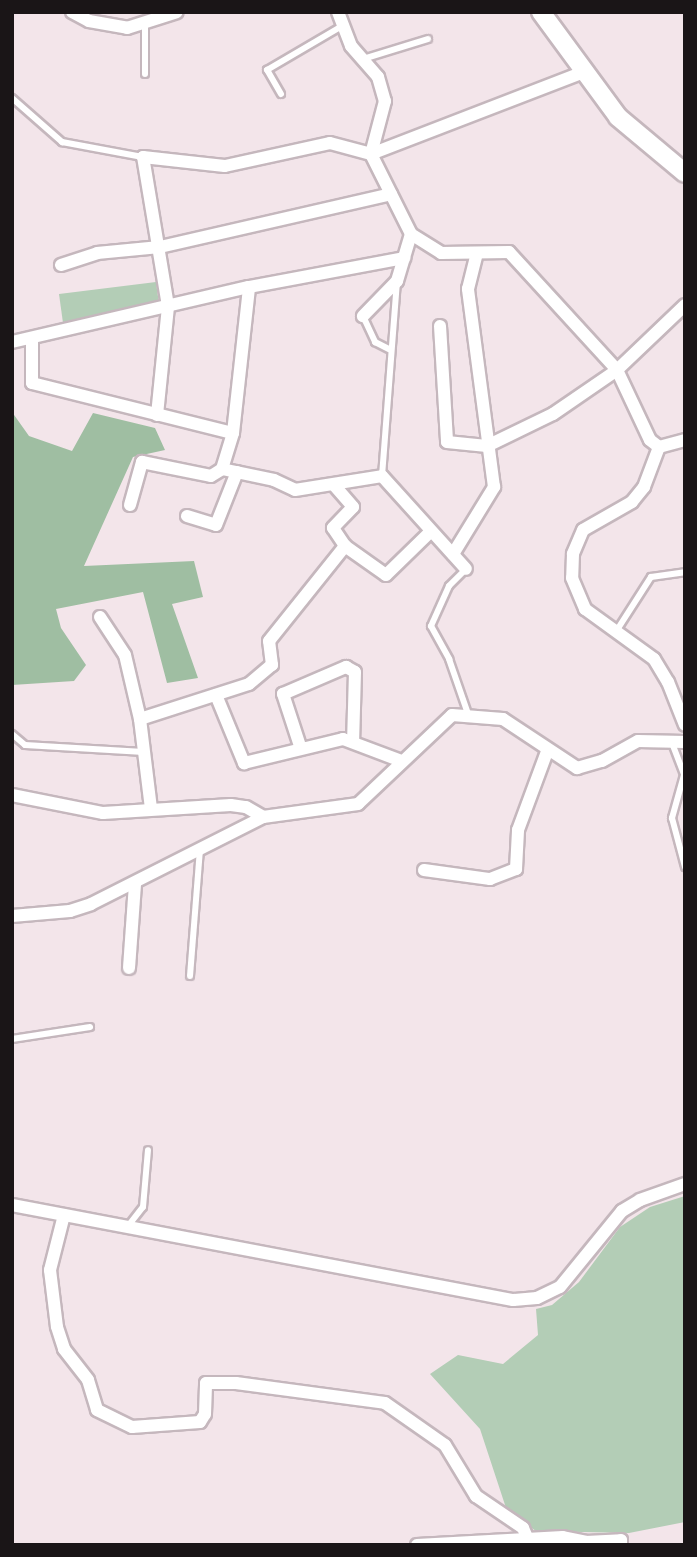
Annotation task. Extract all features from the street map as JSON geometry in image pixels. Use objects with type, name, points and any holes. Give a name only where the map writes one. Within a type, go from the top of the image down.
[{"type":"street","points":[[72,12],[102,24],[145,26],[177,12]]},
{"type":"street","points":[[338,12],[342,26],[360,60],[378,77],[385,101],[371,154],[411,233],[441,253],[509,252],[617,370],[641,427],[659,447]]},
{"type":"street","points":[[541,12],[583,72],[640,139],[685,173]]},
{"type":"street","points":[[157,415],[168,306],[143,157],[225,166],[330,143],[371,154],[583,72]]},
{"type":"street","points":[[61,265],[97,253],[110,255],[160,247],[391,194]]},
{"type":"street","points":[[363,316],[397,281],[411,233]]},
{"type":"street","points":[[453,554],[494,487],[468,289],[477,254]]},
{"type":"street","points":[[12,342],[249,287],[404,258]]},
{"type":"street","points":[[130,505],[142,462],[211,476],[222,469],[233,433],[249,287]]},
{"type":"street","points":[[440,326],[447,442],[487,446],[553,414],[617,370],[685,305]]},
{"type":"street","points":[[33,338],[32,383],[233,433]]},
{"type":"street","points":[[659,447],[685,440]]},
{"type":"street","points":[[659,447],[644,487],[632,502],[583,530],[573,555],[576,595],[586,609],[654,659],[685,725]]},
{"type":"street","points":[[222,469],[295,490],[382,476],[466,569]]},
{"type":"street","points":[[187,516],[216,525],[237,472]]},
{"type":"street","points":[[334,485],[353,507],[333,528],[345,547],[386,575],[430,532]]},
{"type":"street","points":[[140,719],[249,684],[272,665],[269,641],[345,547]]},
{"type":"street","points":[[100,617],[125,655],[140,719],[150,809]]},
{"type":"street","points":[[300,746],[283,694],[346,667],[355,672],[353,743]]},
{"type":"street","points":[[216,695],[244,763],[300,746],[342,739],[400,760]]},
{"type":"street","points":[[12,916],[70,911],[135,884],[263,817],[358,804],[439,723],[452,715],[468,714],[503,719],[577,768],[586,768],[638,741],[678,742]]},
{"type":"street","points":[[424,870],[491,879],[516,869],[518,830],[548,749]]},
{"type":"street","points":[[12,795],[103,813],[231,805],[246,807],[263,817]]},
{"type":"street","points":[[129,968],[135,884]]},
{"type":"street","points":[[12,1205],[499,1300],[526,1300],[549,1293],[572,1276],[622,1211],[640,1200],[685,1184]]},
{"type":"street","points":[[64,1215],[50,1270],[57,1326],[64,1349],[88,1380],[97,1410],[132,1427],[200,1422],[205,1414],[206,1383],[236,1383],[385,1404],[445,1445],[476,1496],[523,1528],[528,1540]]},
{"type":"street","points":[[417,1545],[563,1537],[586,1542],[621,1540],[621,1545]]},
{"type":"lane","points":[[145,26],[145,74]]},
{"type":"lane","points":[[281,94],[267,70],[342,26]]},
{"type":"lane","points":[[360,60],[428,38]]},
{"type":"lane","points":[[12,98],[62,142],[143,157]]},
{"type":"lane","points":[[382,476],[389,349],[398,314],[397,281]]},
{"type":"lane","points":[[363,316],[375,342],[389,349]]},
{"type":"lane","points":[[466,569],[449,586],[431,626],[449,659],[468,714]]},
{"type":"lane","points":[[617,631],[650,576],[685,572]]},
{"type":"lane","points":[[12,734],[25,745],[144,752]]},
{"type":"lane","points":[[678,742],[684,775],[672,818],[685,867]]},
{"type":"lane","points":[[190,976],[200,850]]},
{"type":"lane","points":[[12,1039],[90,1027]]},
{"type":"lane","points":[[128,1226],[143,1207],[148,1150]]},
{"type":"green space","points":[[156,282],[159,304],[63,323],[59,294]]},
{"type":"green space","points":[[12,412],[29,436],[72,451],[93,413],[155,428],[165,450],[133,457],[84,566],[194,561],[203,597],[172,604],[198,678],[167,683],[143,592],[56,609],[61,628],[86,665],[74,681],[12,685]]},
{"type":"green space","points":[[685,1196],[685,1522],[629,1533],[536,1531],[507,1511],[480,1429],[430,1374],[458,1355],[503,1364],[538,1335],[536,1309],[552,1305],[579,1282],[620,1227],[650,1207]]}]
